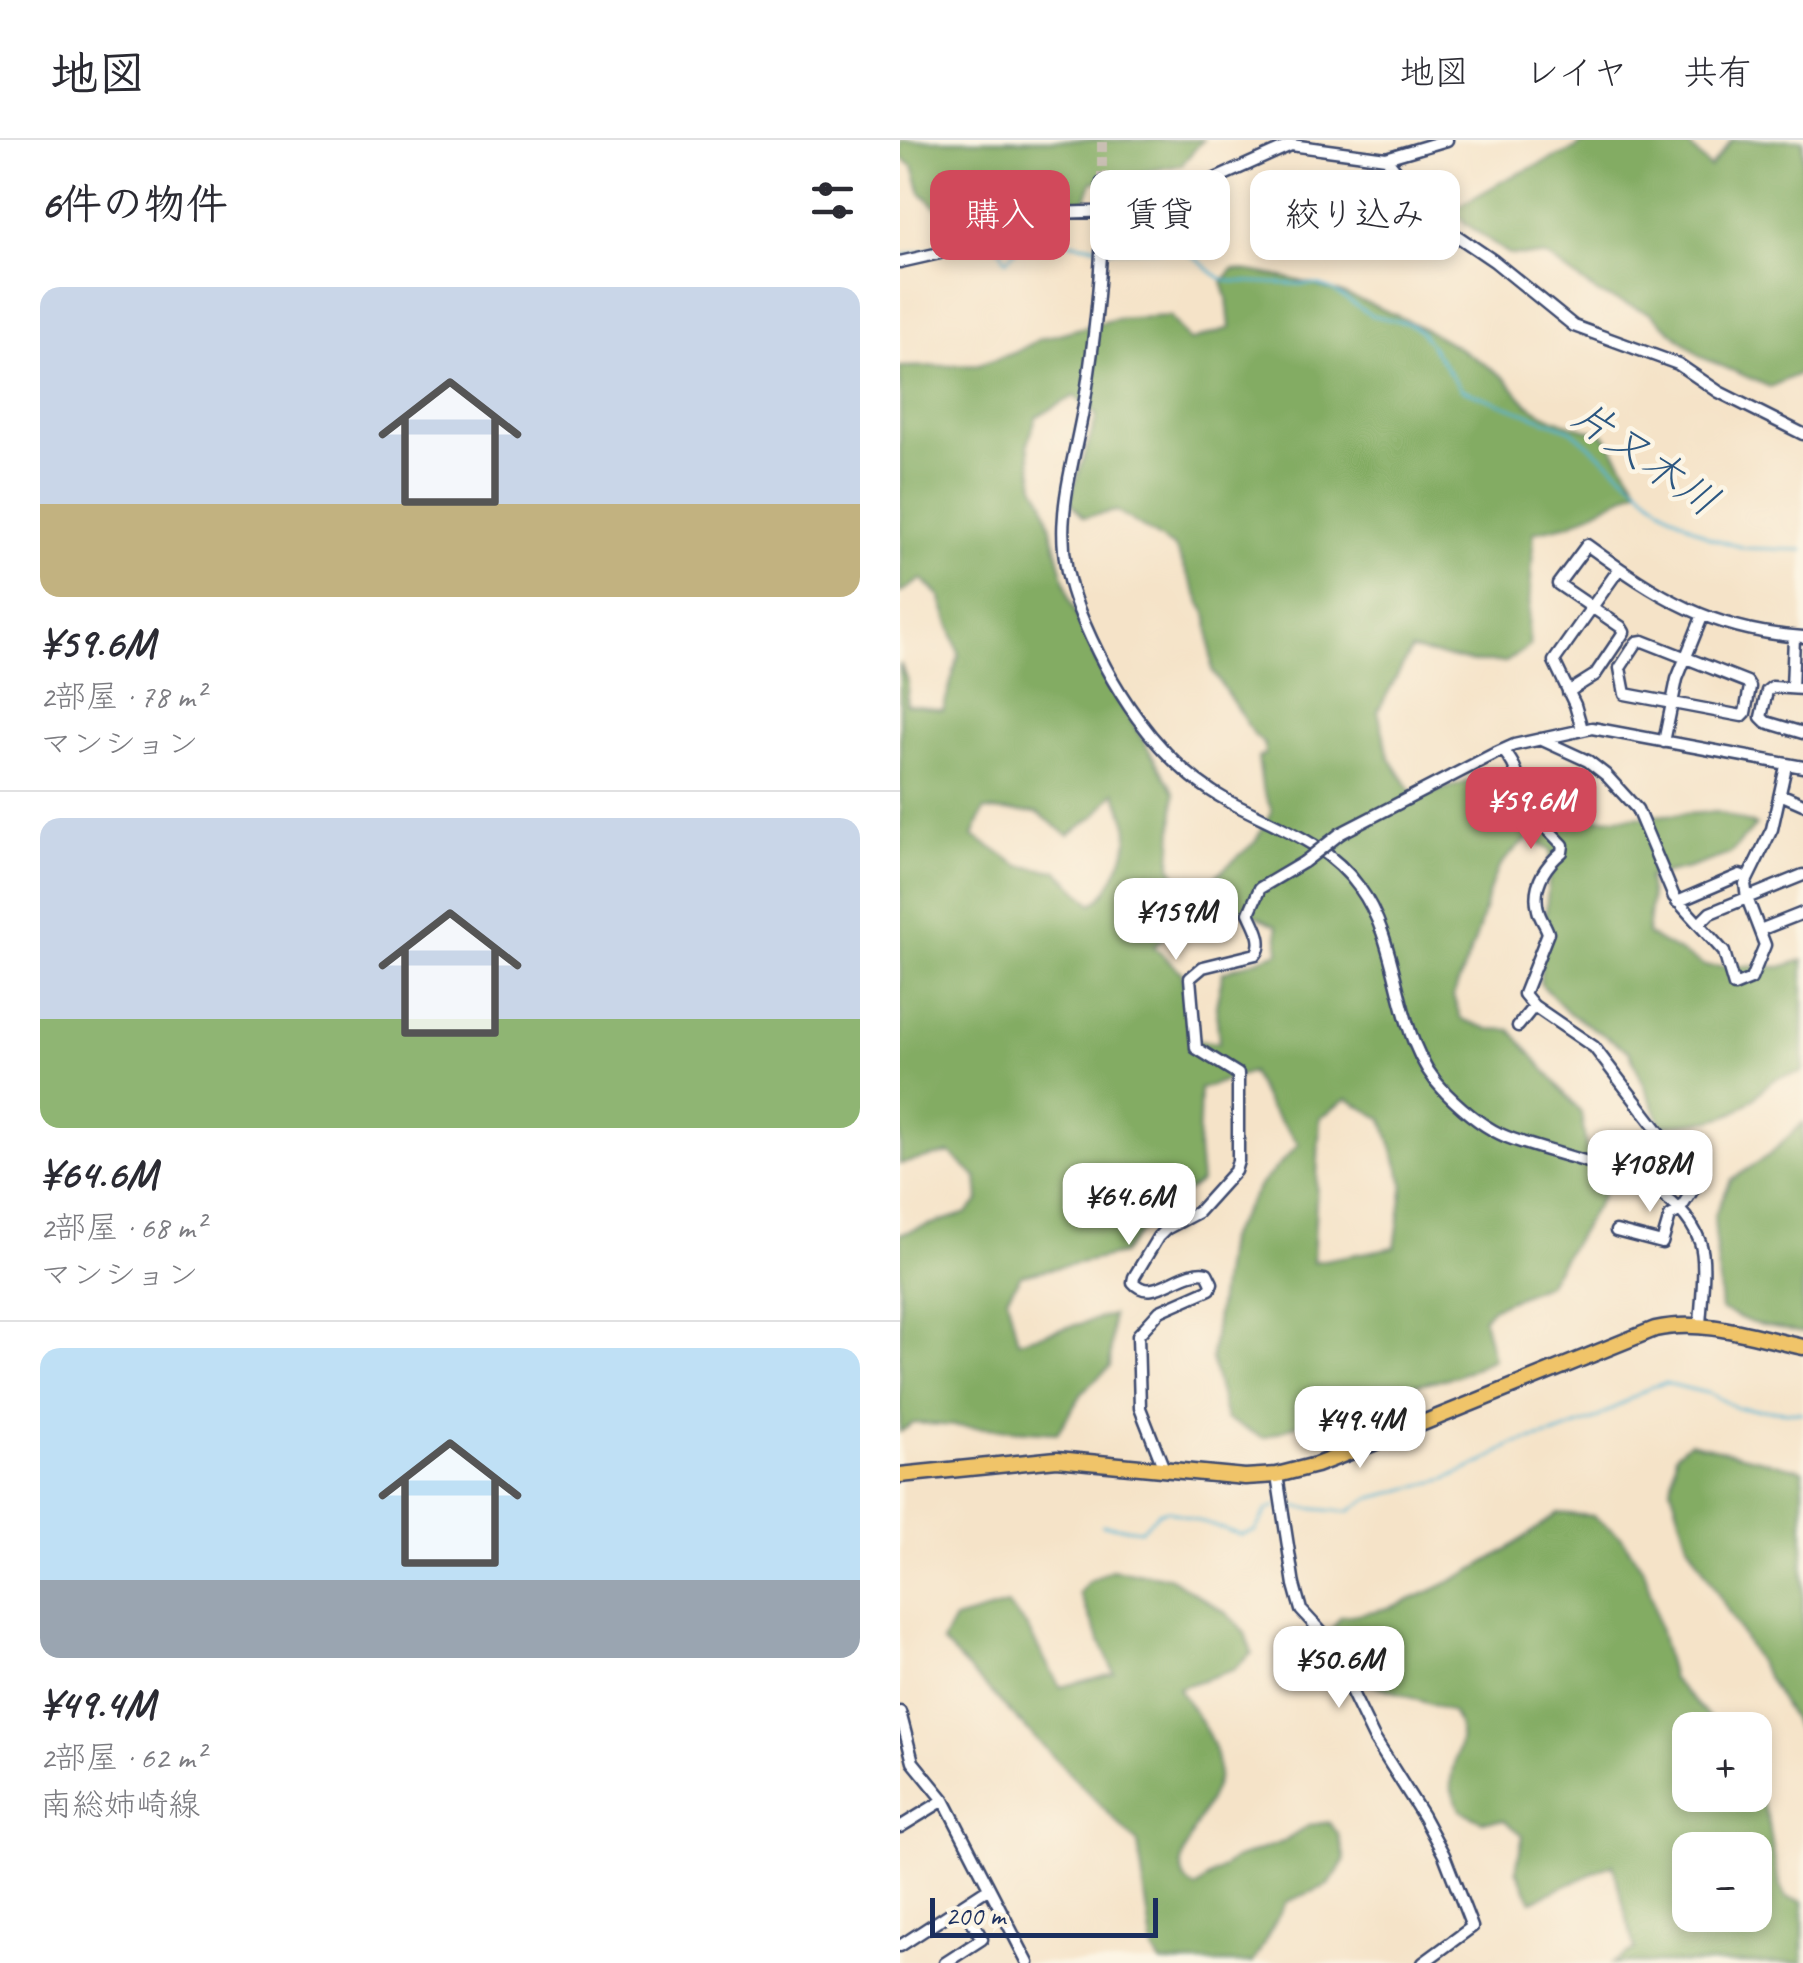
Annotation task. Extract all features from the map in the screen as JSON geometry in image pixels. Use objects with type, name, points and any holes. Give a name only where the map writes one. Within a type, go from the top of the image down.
[{"type":"main road","points":[[900,1475],[1057,1460],[1244,1478],[1277,1475],[1353,1451],[1676,1324],[1700,1325],[1803,1347]]},
{"type":"street","points":[[1230,172],[1291,144],[1386,158],[1447,140]]},
{"type":"street","points":[[1386,158],[1438,223],[1494,261],[1574,326],[1678,364],[1719,392],[1803,434]]},
{"type":"street","points":[[900,262],[962,248],[1052,214],[1090,211]]},
{"type":"street","points":[[1102,260],[1085,398],[1062,501],[1062,550],[1078,608],[1110,672],[1143,725],[1178,767],[1228,801],[1316,844],[1358,884],[1376,912],[1409,1030],[1428,1071],[1470,1116],[1504,1136],[1622,1175],[1659,1192],[1680,1211],[1702,1246],[1700,1325]]},
{"type":"street","points":[[1568,692],[1594,674],[1624,632],[1558,584],[1587,545],[1663,597],[1702,617],[1762,633],[1798,637],[1798,688],[1772,687],[1766,691],[1761,717],[1803,734]]},
{"type":"street","points":[[1582,728],[1554,662],[1619,568]]},
{"type":"street","points":[[1664,742],[1671,703],[1702,617]]},
{"type":"street","points":[[1638,642],[1685,658],[1747,682],[1750,687],[1742,716],[1626,694],[1620,668],[1638,642]]},
{"type":"street","points":[[1164,1469],[1140,1408],[1138,1335],[1160,1311],[1210,1290],[1212,1284],[1207,1274],[1196,1271],[1147,1291],[1132,1282],[1158,1237],[1198,1212],[1235,1171],[1238,1162],[1238,1074],[1196,1048],[1190,978],[1212,964],[1256,954],[1259,940],[1249,913],[1260,888],[1304,862],[1341,833],[1503,750],[1582,728],[1803,767]]},
{"type":"street","points":[[1540,739],[1588,762],[1632,804],[1677,902],[1724,952],[1734,986],[1751,980],[1766,945],[1747,898],[1747,878],[1768,838],[1786,766]]},
{"type":"street","points":[[1503,750],[1519,772],[1503,818],[1524,812],[1533,814],[1563,845],[1562,852],[1548,863],[1536,894],[1538,913],[1548,933],[1524,994],[1534,1006],[1594,1047],[1639,1110],[1694,1176],[1696,1185],[1680,1211],[1670,1216],[1662,1243],[1616,1231]]},
{"type":"street","points":[[1780,794],[1803,804]]},
{"type":"street","points":[[1677,902],[1740,874],[1747,878]]},
{"type":"street","points":[[1698,924],[1710,913],[1803,875]]},
{"type":"street","points":[[1760,930],[1803,912]]},
{"type":"street","points":[[1518,1026],[1534,1006]]},
{"type":"street","points":[[1277,1475],[1301,1610],[1324,1636],[1374,1738],[1423,1816],[1444,1855],[1472,1926],[1423,1963]]},
{"type":"street","points":[[900,1712],[904,1745],[944,1800],[989,1888],[1000,1897],[1028,1963]]},
{"type":"street","points":[[900,1827],[944,1800]]},
{"type":"street","points":[[900,1946],[989,1888]]},
{"type":"street","points":[[944,1963],[982,1939],[963,1905]]},
{"type":"green space","points":[[900,140],[1203,140],[1181,165],[1155,170],[1090,170],[1085,203],[1070,202],[1070,170],[930,170],[930,201],[921,193],[913,166],[900,157]]},
{"type":"green space","points":[[1585,140],[1684,140],[1710,168],[1732,140],[1803,140],[1803,372],[1770,387],[1701,357],[1650,313],[1599,294],[1546,256],[1510,255],[1460,217],[1460,206],[1508,178],[1575,149]]},
{"type":"green space","points":[[1233,269],[1269,274],[1373,306],[1471,355],[1501,375],[1523,400],[1544,414],[1604,434],[1639,488],[1570,524],[1534,532],[1530,646],[1506,662],[1473,662],[1411,650],[1378,711],[1389,757],[1415,797],[1516,768],[1598,819],[1717,812],[1756,825],[1730,854],[1648,877],[1651,899],[1647,934],[1705,966],[1781,967],[1803,960],[1803,1069],[1801,1073],[1772,1081],[1732,1114],[1662,1126],[1629,1051],[1569,1013],[1540,983],[1551,851],[1530,838],[1497,871],[1453,996],[1461,1019],[1489,1029],[1511,1030],[1581,1113],[1586,1146],[1603,1195],[1547,1284],[1494,1307],[1483,1318],[1493,1359],[1457,1376],[1376,1393],[1264,1438],[1226,1419],[1211,1359],[1227,1239],[1259,1186],[1299,1144],[1269,1108],[1251,1072],[1200,1089],[1201,1182],[1155,1214],[1121,1254],[1021,1275],[1007,1297],[1018,1341],[1112,1315],[1110,1367],[1085,1389],[1057,1433],[914,1423],[900,1432],[900,1234],[967,1213],[979,1200],[977,1178],[950,1153],[900,1164],[900,663],[908,683],[906,704],[943,710],[959,654],[940,596],[922,579],[900,593],[900,367],[978,365],[1040,339],[1115,319],[1170,316],[1189,341],[1230,328],[1222,282]],"holes":[[[1075,396],[1097,416],[1070,501],[1084,517],[1117,511],[1175,548],[1208,618],[1212,670],[1254,735],[1264,744],[1265,754],[1258,758],[1262,787],[1272,811],[1255,842],[1209,882],[1180,886],[1171,865],[1175,793],[1102,672],[1070,600],[1044,502],[1035,485],[1028,444],[1036,417]],[[1115,792],[1128,832],[1116,872],[1105,892],[1092,904],[1058,871],[1020,866],[973,836],[984,810],[1038,813],[1068,835],[1095,816]],[[1238,907],[1277,926],[1279,952],[1223,972],[1216,1006],[1219,1043],[1191,1040],[1182,973],[1154,947],[1177,923]],[[1347,1099],[1383,1119],[1404,1184],[1395,1247],[1313,1262],[1320,1118]]]},
{"type":"green space","points":[[1803,1123],[1803,1333],[1752,1323],[1721,1310],[1714,1217],[1731,1180],[1769,1155]]},
{"type":"green space","points":[[1689,1442],[1803,1470],[1803,1738],[1688,1543],[1671,1488],[1676,1454]]},
{"type":"green space","points":[[1558,1513],[1593,1516],[1621,1537],[1645,1572],[1672,1679],[1704,1712],[1672,1712],[1672,1812],[1766,1812],[1770,1832],[1672,1832],[1672,1932],[1772,1932],[1772,1843],[1786,1898],[1803,1901],[1803,1963],[1612,1963],[1635,1950],[1613,1864],[1532,1901],[1516,1870],[1523,1835],[1504,1820],[1482,1821],[1460,1810],[1451,1786],[1460,1741],[1452,1712],[1350,1676],[1332,1660],[1328,1634],[1340,1617],[1416,1598],[1500,1554]]},
{"type":"green space","points":[[1111,1570],[1169,1577],[1226,1613],[1245,1633],[1252,1653],[1233,1670],[1178,1688],[1210,1737],[1218,1771],[1216,1784],[1185,1851],[1185,1879],[1196,1888],[1234,1859],[1283,1842],[1310,1825],[1329,1822],[1339,1835],[1345,1860],[1329,1885],[1286,1902],[1253,1963],[1161,1963],[1153,1950],[1138,1844],[942,1642],[954,1620],[1007,1605],[1026,1626],[1060,1687],[1114,1673],[1079,1593],[1088,1582]]},
{"type":"waterway","name":"片又木川","points":[[1070,242],[1090,245]]},
{"type":"waterway","name":"片又木川","points":[[900,256],[930,250]]},
{"type":"waterway","name":"片又木川","points":[[1197,260],[1227,281],[1318,285],[1371,315],[1410,324],[1421,332],[1461,389],[1571,430],[1664,509],[1710,538],[1745,548],[1803,550]]},
{"type":"waterway","points":[[1284,1506],[1348,1512],[1368,1499],[1446,1479],[1513,1444],[1595,1419],[1665,1383],[1711,1394],[1737,1408],[1803,1413]]},
{"type":"waterway","points":[[1102,1525],[1141,1530],[1158,1513],[1167,1510],[1241,1535],[1255,1531],[1267,1510],[1276,1506]]},
{"type":"tunnel","points":[[1102,140],[1102,170]]}]
